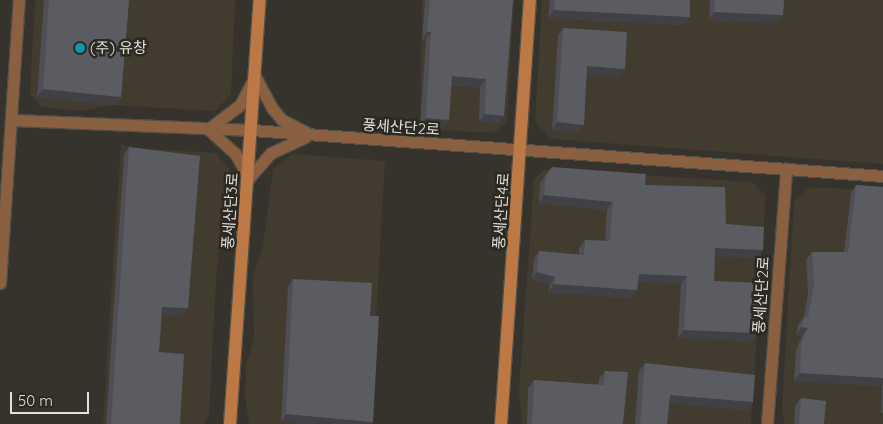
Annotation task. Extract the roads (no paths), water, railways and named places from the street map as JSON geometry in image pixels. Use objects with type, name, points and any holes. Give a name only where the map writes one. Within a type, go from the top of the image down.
[{"type":"street","points":[[0,283],[2,220],[13,120],[19,0]]},
{"type":"street","name":"풍세산단3로","points":[[230,424],[260,0]]},
{"type":"street","name":"풍세산단4로","points":[[501,424],[530,0]]},
{"type":"street","points":[[255,76],[240,105],[208,129],[235,153],[248,178],[271,153],[311,135]]},
{"type":"street","points":[[255,76],[272,108],[282,120],[311,135]]},
{"type":"street","name":"풍세산단2로","points":[[13,120],[252,130],[883,176]]},
{"type":"street","name":"풍세산단2로","points":[[767,424],[786,169]]},
{"type":"place","name":"(주) 유창","points":[[80,48]]}]
